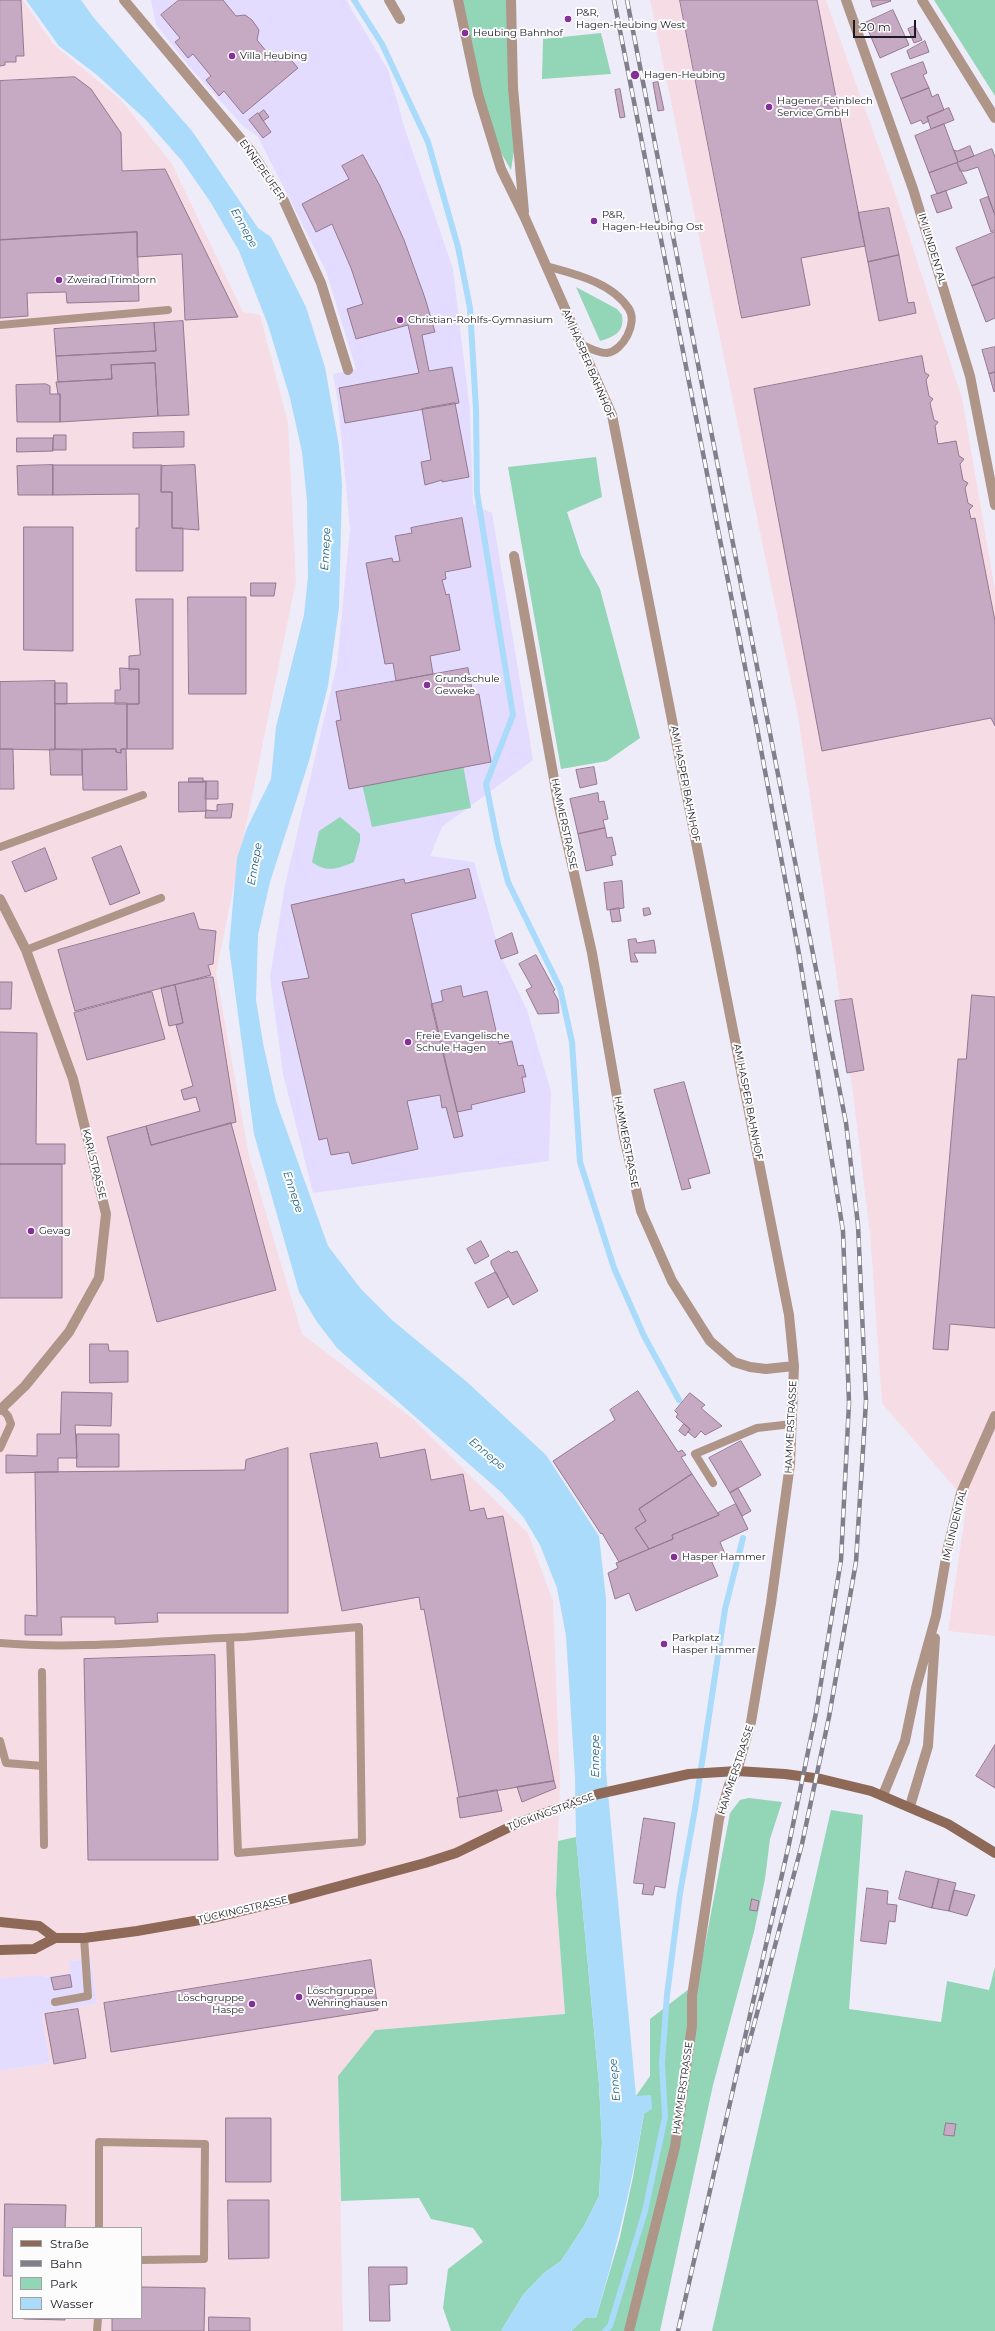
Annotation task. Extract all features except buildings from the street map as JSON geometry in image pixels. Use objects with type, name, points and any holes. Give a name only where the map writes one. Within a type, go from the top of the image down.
[{"type":"street","name":"ENNEPEUFER","points":[[124,0],[251,151],[284,201],[321,283],[348,370]]},
{"type":"street","points":[[389,0],[400,18]]},
{"type":"street","name":"AM HASPER BAHNHOF","points":[[458,0],[478,94],[501,170],[525,218],[612,415],[789,1315],[794,1366]]},
{"type":"street","name":"AM HASPER BAHNHOF","points":[[511,0],[513,88],[525,218]]},
{"type":"street","name":"IM LINDENTAL","points":[[846,0],[913,189],[970,376],[995,505]]},
{"type":"street","points":[[922,0],[995,118]]},
{"type":"street","name":"HAMMERSTRASSE","points":[[514,556],[558,799],[592,953],[624,1137],[641,1211],[672,1281],[710,1340],[734,1362],[750,1367],[766,1369],[794,1366],[790,1464],[771,1603],[751,1722],[737,1771],[729,1785],[719,1819],[699,1941],[692,1996],[692,2026],[675,2147],[629,2331]]},
{"type":"street","name":"KARLSTRASSE","points":[[0,899],[26,950],[73,1079],[106,1214],[99,1278],[69,1332],[25,1386],[1,1410]]},
{"type":"street","name":"IM LINDENTAL","points":[[884,1795],[905,1741],[916,1688],[936,1616],[947,1552],[961,1494],[995,1416]]},
{"type":"street","name":"IM LINDENTAL","points":[[910,1806],[928,1746],[936,1616]]},
{"type":"street","name":"TÜCKINGSTRASSE","points":[[0,1950],[34,1949],[55,1938],[84,1938],[137,1932],[217,1917],[291,1899],[425,1863],[456,1853],[518,1822],[598,1794],[651,1781],[717,1772],[737,1771],[821,1779],[884,1795],[948,1824],[995,1854]]},
{"type":"street","points":[[0,1922],[39,1926],[55,1938]]},
{"type":"lane","points":[[546,266],[599,284],[620,298],[630,310],[631,325],[625,340],[617,349],[607,353],[596,352],[581,344]]},
{"type":"lane","points":[[0,325],[168,310]]},
{"type":"lane","points":[[0,848],[143,795]]},
{"type":"lane","points":[[26,950],[161,898]]},
{"type":"lane","points":[[0,1448],[11,1424],[8,1416],[1,1410]]},
{"type":"lane","points":[[713,1483],[695,1454],[757,1428],[792,1424]]},
{"type":"lane","points":[[0,1643],[37,1646],[230,1638],[359,1627],[362,1842],[238,1853],[230,1638]]},
{"type":"lane","points":[[42,1672],[44,1845]]},
{"type":"lane","points":[[0,1741],[6,1762],[43,1766]]},
{"type":"lane","points":[[55,2002],[88,1996],[84,1938]]},
{"type":"lane","points":[[99,2227],[99,2142],[205,2144],[204,2259],[142,2260]]},
{"type":"lane","points":[[97,2331],[98,2319]]},
{"type":"shaded area","points":[[0,0],[23,0],[53,44],[120,99],[172,164],[243,312],[260,315],[288,423],[296,581],[216,973],[249,1156],[302,1334],[413,1419],[528,1533],[553,1601],[560,1784],[556,1894],[565,2015],[375,2030],[338,2076],[343,2331],[0,2331],[0,2071],[50,2063],[42,2013],[97,2004],[91,1959],[69,1961],[70,1973],[44,1977],[43,1975],[0,1978]]},
{"type":"shaded area","points":[[151,0],[346,0],[388,70],[405,129],[453,269],[470,411],[473,504],[492,513],[533,760],[442,827],[430,856],[474,862],[501,956],[527,1010],[551,1091],[549,1161],[313,1193],[283,1074],[270,977],[285,885],[337,664],[350,529],[338,403],[333,374],[356,369],[326,271],[258,137],[243,126],[193,71],[156,25]]},
{"type":"shaded area","points":[[650,0],[826,0],[892,184],[962,398],[995,590],[995,1636],[948,1631],[967,1502],[882,1403],[870,1233],[847,1047],[798,716]]},
{"type":"shaded area","points":[[91,1959],[97,2004],[42,2013],[50,2063],[0,2071],[0,1978],[43,1974],[44,1977],[70,1973],[69,1961]]},
{"type":"green space","points":[[458,0],[511,0],[517,132],[511,170],[490,134]]},
{"type":"green space","points":[[934,0],[995,0],[995,96]]},
{"type":"green space","points":[[601,33],[611,74],[542,79],[543,39]]},
{"type":"green space","points":[[576,287],[617,309],[622,315],[622,326],[617,333],[610,338],[600,341]]},
{"type":"green space","points":[[596,457],[602,497],[567,512],[581,555],[600,589],[640,738],[607,761],[561,769],[508,467]]},
{"type":"green space","points":[[463,765],[471,808],[372,827],[362,784]]},
{"type":"green space","points":[[340,817],[360,834],[360,841],[354,862],[332,869],[322,868],[312,862],[319,831]]},
{"type":"green space","points":[[749,1798],[782,1802],[770,1839],[765,1879],[754,1932],[713,2085],[660,2331],[571,2331],[585,2318],[596,2318],[620,2237],[633,2177],[644,2114],[636,2096],[650,2076],[650,2019],[698,1982],[730,1813],[740,1800]]},
{"type":"green space","points":[[831,1810],[863,1815],[849,2009],[941,2022],[947,1981],[989,1990],[995,1967],[995,2331],[712,2331]]},
{"type":"green space","points":[[576,1837],[599,2084],[602,2143],[599,2196],[584,2226],[561,2261],[544,2273],[523,2295],[501,2331],[451,2331],[443,2308],[448,2269],[483,2242],[473,2228],[431,2219],[419,2198],[341,2201],[338,2076],[375,2030],[565,2014],[556,1894],[558,1841]]},
{"type":"water","name":"Ennepe","points":[[26,0],[81,0],[94,18],[192,131],[258,228],[271,237],[306,307],[325,367],[339,446],[342,485],[339,608],[328,686],[309,761],[270,882],[258,935],[256,1000],[263,1043],[276,1101],[328,1246],[361,1289],[392,1320],[467,1382],[546,1455],[599,1536],[606,1599],[606,1771],[636,2096],[651,2095],[652,2109],[644,2114],[623,2216],[596,2318],[585,2318],[571,2331],[501,2331],[523,2295],[544,2273],[561,2261],[584,2226],[599,2196],[602,2143],[599,2084],[576,1837],[575,1777],[566,1636],[557,1588],[540,1545],[524,1518],[502,1493],[337,1348],[317,1322],[299,1292],[254,1134],[229,947],[237,858],[247,828],[271,779],[276,727],[304,615],[308,577],[307,501],[302,452],[290,398],[268,325],[239,251],[211,203],[182,161],[145,119],[97,75],[59,46]]},
{"type":"waterway","points":[[354,0],[382,44],[428,142],[458,247],[470,308],[476,409],[477,493],[513,715],[486,784],[498,844],[508,882],[560,988],[572,1042],[580,1162],[614,1268],[644,1336],[679,1400]]},
{"type":"waterway","points":[[605,2331],[610,2326],[645,2211],[665,2117],[662,2063],[667,1995],[680,1893],[695,1809],[725,1609],[743,1538]]},
{"type":"railway","points":[[614,0],[757,728],[799,954],[843,1231],[849,1403],[841,1560],[816,1713],[789,1844],[678,2331]]},
{"type":"railway","points":[[627,0],[846,1123],[858,1225],[866,1401],[856,1562],[829,1717],[802,1844],[747,2051]]},
{"type":"place","name":"P&R, Hagen-Heubing West","points":[[568,19]]},
{"type":"place","name":"Heubing Bahnhof","points":[[465,33]]},
{"type":"place","name":"Villa Heubing","points":[[232,56]]},
{"type":"place","name":"Hagen-Heubing","points":[[635,75]]},
{"type":"place","name":"Hagener Feinblech Service GmbH","points":[[769,107]]},
{"type":"place","name":"P&R, Hagen-Heubing Ost","points":[[594,221]]},
{"type":"place","name":"Zweirad Trimborn","points":[[59,280]]},
{"type":"place","name":"Christian-Rohlfs-Gymnasium","points":[[400,320]]},
{"type":"place","name":"Grundschule Geweke","points":[[427,685]]},
{"type":"place","name":"Freie Evangelische Schule Hagen","points":[[408,1042]]},
{"type":"place","name":"Gevag","points":[[31,1231]]},
{"type":"place","name":"Hasper Hammer","points":[[674,1557]]},
{"type":"place","name":"Parkplatz Hasper Hammer","points":[[664,1644]]},
{"type":"place","name":"Löschgruppe Wehringhausen","points":[[299,1997]]},
{"type":"place","name":"Löschgruppe Haspe","points":[[252,2004]]}]
